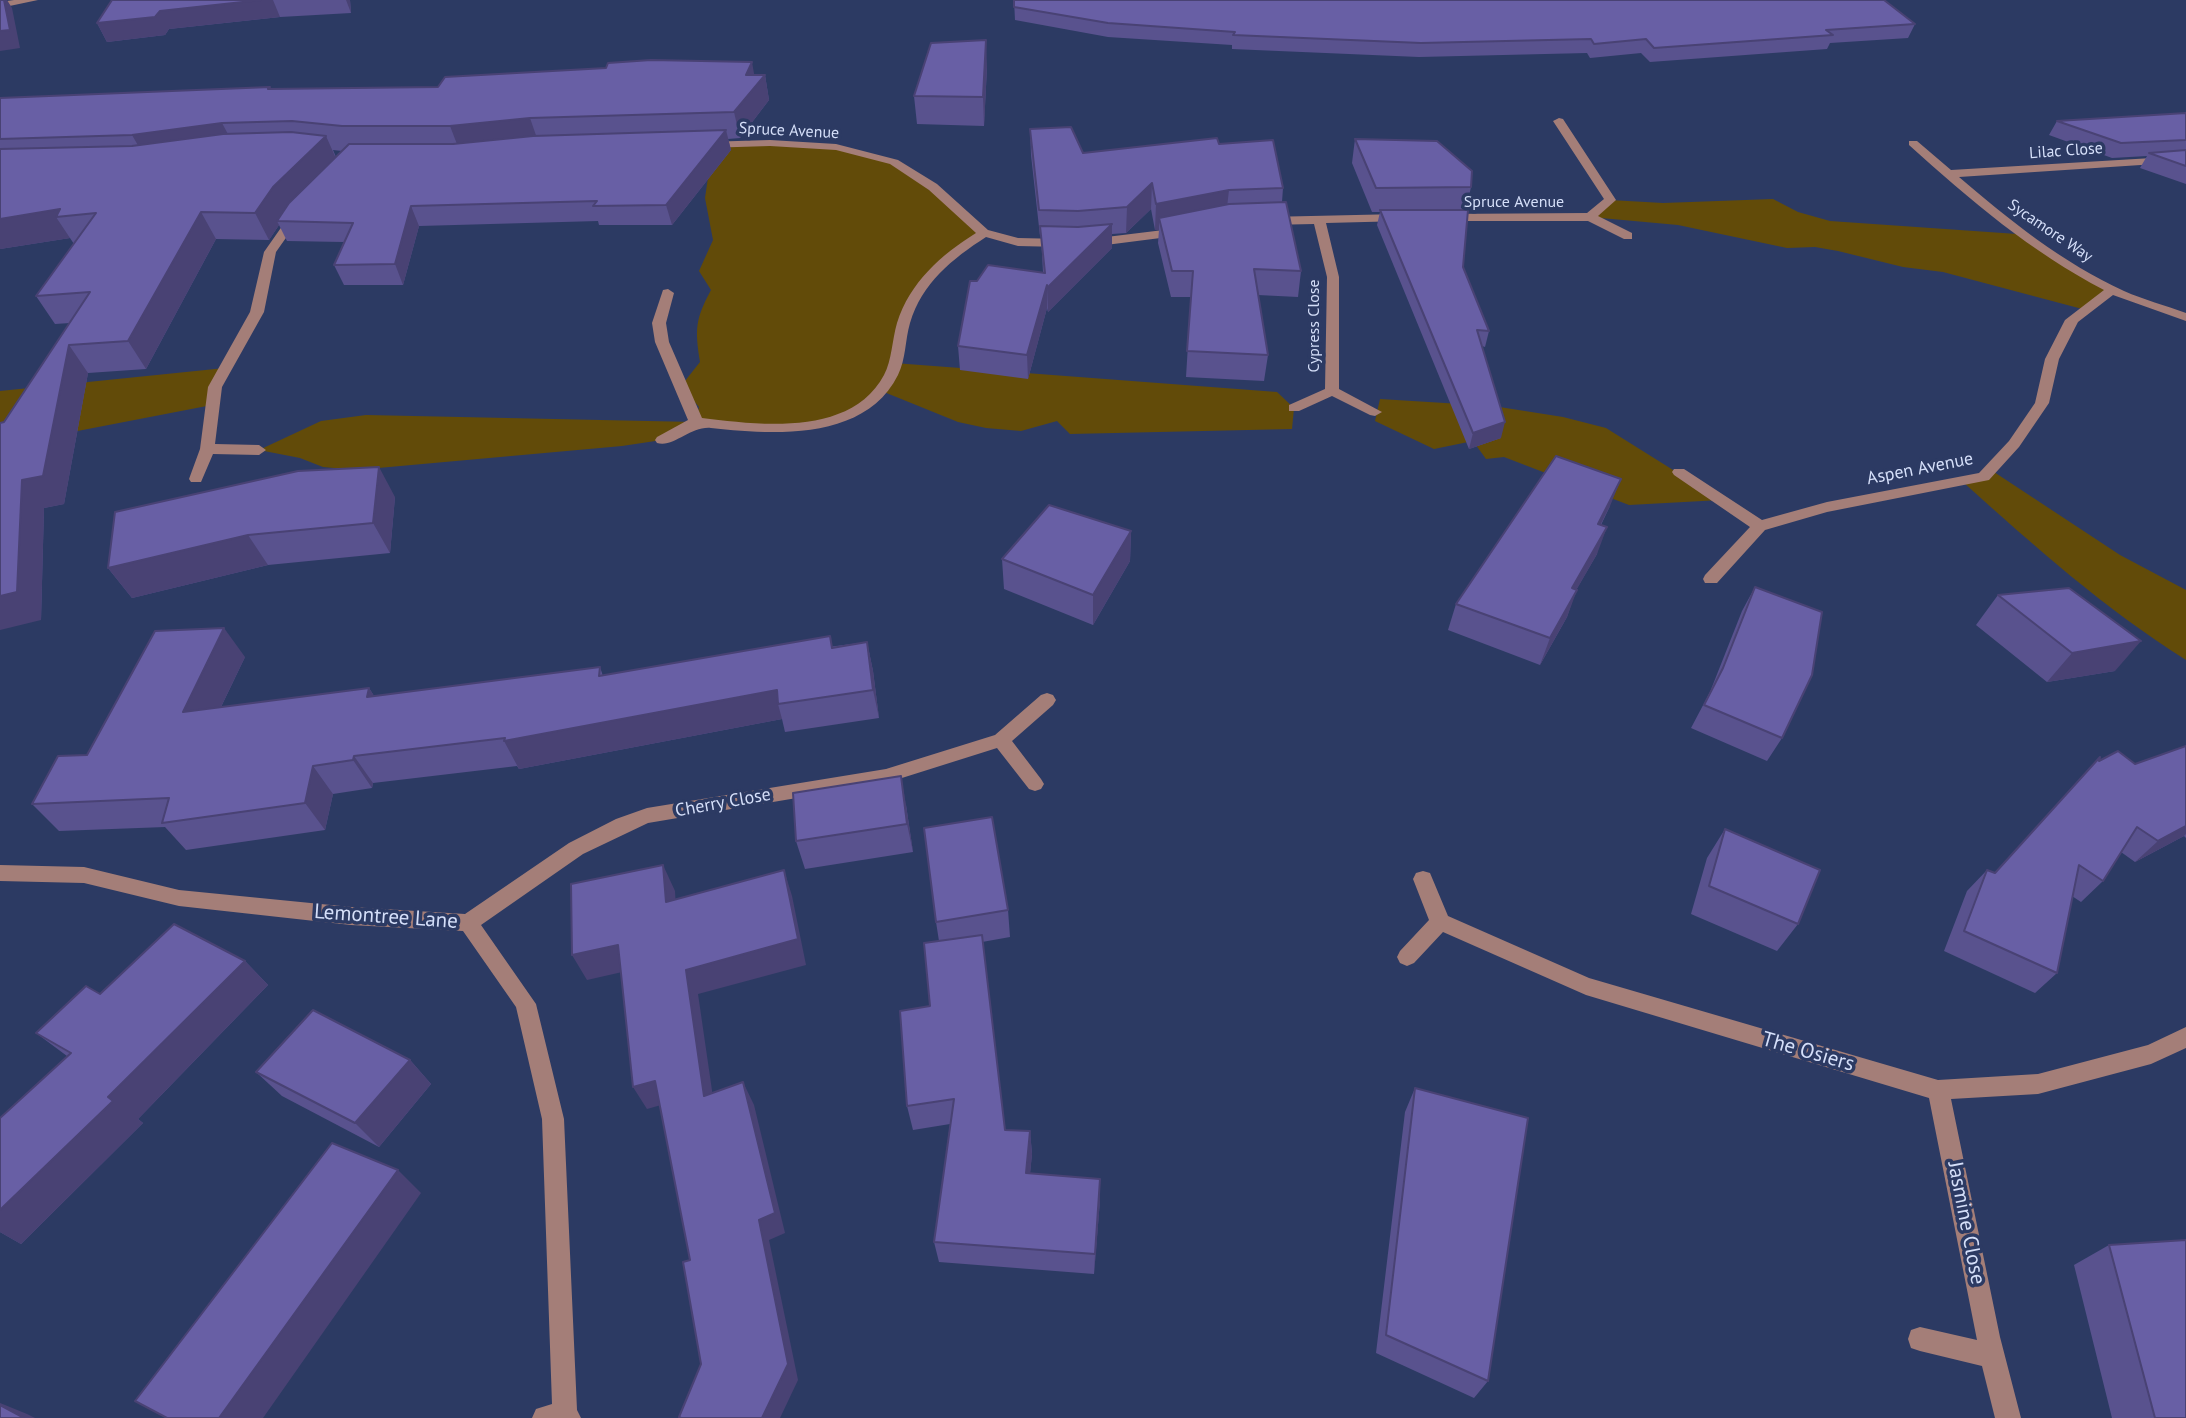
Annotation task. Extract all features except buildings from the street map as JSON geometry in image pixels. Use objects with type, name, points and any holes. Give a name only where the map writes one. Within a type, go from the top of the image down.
[{"type":"street","points":[[0,5],[33,0]]},
{"type":"street","name":"Spruce Avenue","points":[[1559,121],[1611,200],[1590,217]]},
{"type":"street","name":"Spruce Avenue","points":[[686,145],[770,143],[836,147],[894,162],[933,187],[984,233],[1018,242],[1078,244],[1157,237],[1192,230]]},
{"type":"street","name":"Sycamore Way","points":[[1913,144],[2003,220],[2060,260],[2112,290],[2186,317]]},
{"type":"street","name":"Lilac Close","points":[[1948,174],[2186,159]]},
{"type":"street","points":[[196,479],[207,449],[215,387],[257,312],[270,253],[292,219],[309,202]]},
{"type":"street","name":"Spruce Avenue","points":[[1427,218],[1590,217],[1628,236]]},
{"type":"street","points":[[1253,222],[1414,218]]},
{"type":"street","name":"Cypress Close","points":[[1319,219],[1333,277],[1332,391]]},
{"type":"street","points":[[662,440],[695,422],[753,429],[835,421],[863,410],[890,376],[904,319],[921,284],[946,258],[984,233]]},
{"type":"street","name":"Aspen Avenue","points":[[1760,526],[1827,507],[1984,477],[2014,444],[2042,403],[2052,359],[2072,320],[2112,290]]},
{"type":"street","points":[[667,292],[659,323],[662,342],[695,422]]},
{"type":"street","name":"Cypress Close","points":[[1294,408],[1332,391]]},
{"type":"street","name":"Cypress Close","points":[[1332,391],[1375,412]]},
{"type":"street","points":[[207,449],[259,450]]},
{"type":"street","points":[[1679,472],[1760,526],[1712,579]]},
{"type":"street","name":"Cherry Close","points":[[468,923],[581,844],[613,827],[647,816],[886,776],[1001,740],[1047,700]]},
{"type":"street","points":[[1001,740],[1035,784]]},
{"type":"street","name":"Lemontree Lane","points":[[0,873],[84,875],[179,898],[351,916],[468,923],[526,1004],[553,1119],[559,1417]]},
{"type":"street","points":[[1407,957],[1440,922],[1423,879]]},
{"type":"street","name":"The Osiers","points":[[1440,922],[1587,986],[1938,1090],[2038,1084],[2151,1054],[2186,1037]]},
{"type":"street","name":"Jasmine Close","points":[[1938,1090],[1958,1178],[1991,1356],[2008,1418]]},
{"type":"street","points":[[1920,1339],[1991,1356]]},
{"type":"shaded area","points":[[713,144],[836,147],[894,162],[984,233],[921,284],[894,363],[1277,392],[1294,408],[1292,429],[1070,434],[1057,421],[1021,431],[986,428],[958,422],[879,390],[835,421],[753,429],[696,422],[662,440],[622,446],[356,470],[323,467],[300,458],[259,450],[321,421],[366,415],[695,422],[699,407],[681,386],[700,362],[698,325],[711,290],[699,271],[713,240],[705,198]]},
{"type":"shaded area","points":[[1773,199],[1798,212],[1830,221],[2017,234],[2112,290],[2086,310],[1943,272],[1903,267],[1838,251],[1815,247],[1787,248],[1678,225],[1590,217],[1610,200],[1663,203]]},
{"type":"shaded area","points":[[225,368],[212,405],[0,446],[0,391]]},
{"type":"shaded area","points":[[1380,399],[1493,406],[1563,417],[1606,428],[1721,500],[1629,505],[1504,457],[1486,459],[1473,441],[1434,449],[1375,421]]},
{"type":"shaded area","points":[[1991,470],[2120,555],[2186,590],[2186,660],[2099,598],[2043,553],[1963,482]]}]
